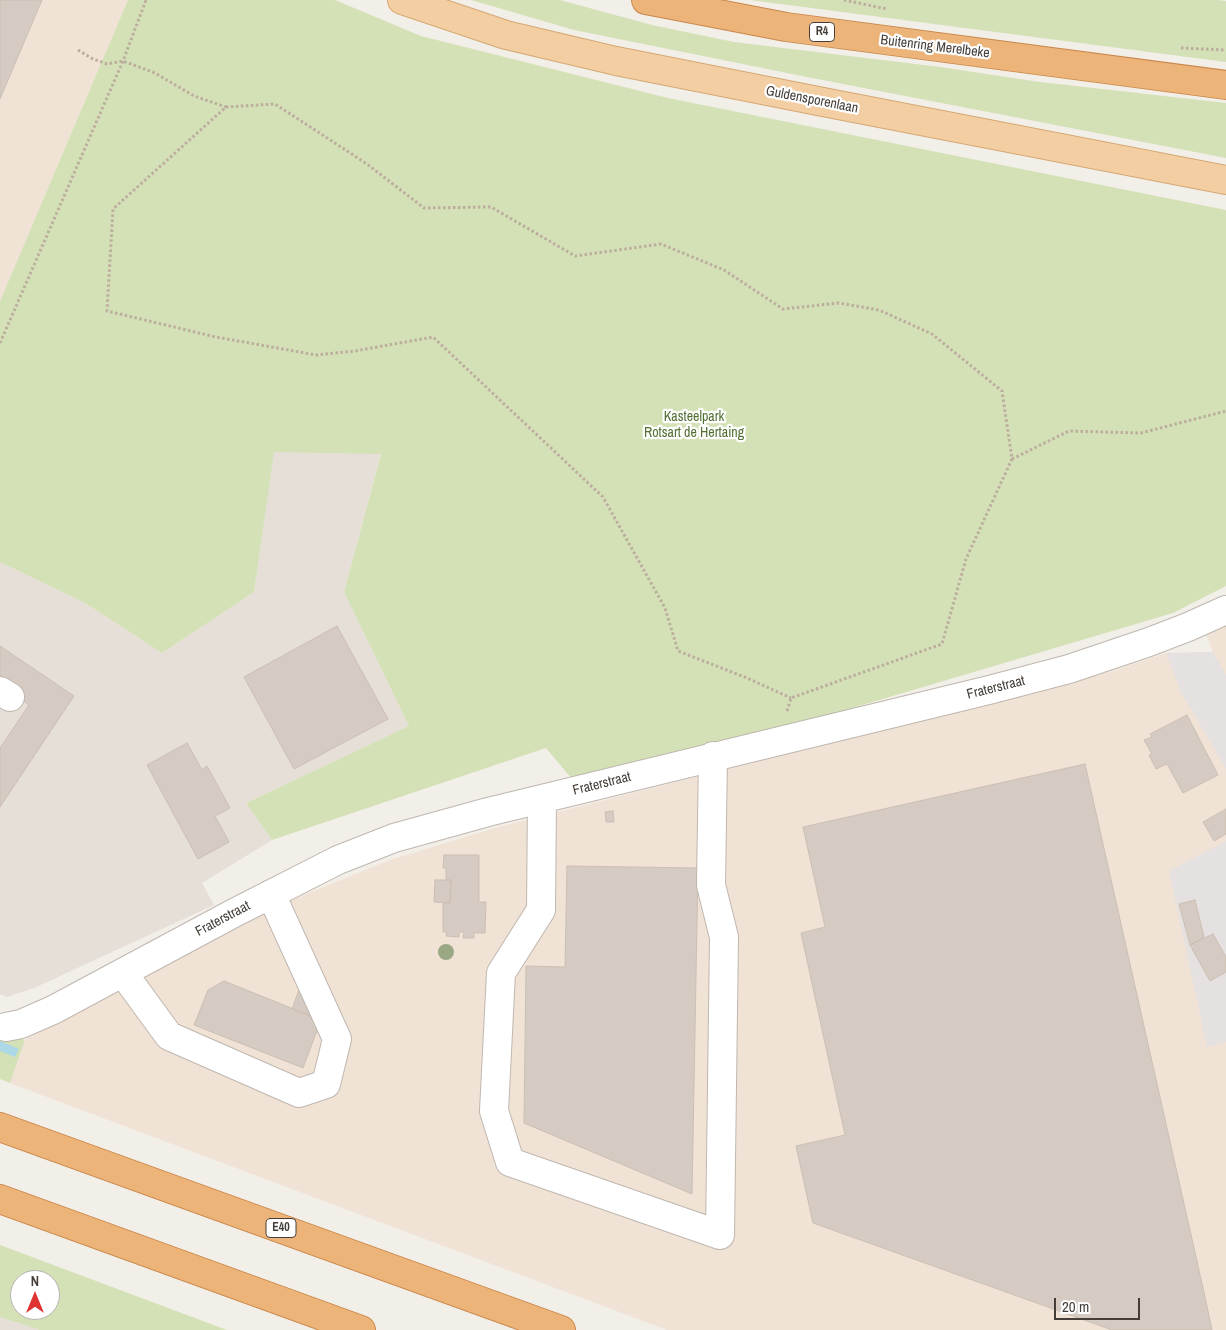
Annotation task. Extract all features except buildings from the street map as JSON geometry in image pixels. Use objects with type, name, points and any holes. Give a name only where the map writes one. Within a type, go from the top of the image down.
[{"type":"highway","name":"Buitenring Merelbeke","points":[[646,0],[786,27],[1226,86]]},
{"type":"highway","name":"E40","points":[[0,1127],[561,1330]]},
{"type":"highway","points":[[0,1198],[361,1330]]},
{"type":"main road","name":"Guldensporenlaan","points":[[402,0],[506,35],[616,61],[1226,180]]},
{"type":"street","name":"Fraterstraat","points":[[6,1027],[21,1024],[53,1010],[234,913],[338,860],[394,838],[440,824],[542,798],[1069,669],[1149,642],[1226,610]]},
{"type":"street","points":[[542,798],[542,910],[501,973],[494,1111],[510,1162],[720,1235],[724,937],[710,885],[713,756]]},
{"type":"street","points":[[123,973],[169,1036],[299,1093],[326,1084],[337,1039],[271,894]]},
{"type":"path","points":[[0,343],[123,61],[146,0]]},
{"type":"path","points":[[78,50],[93,59],[108,64],[123,61],[155,73],[194,96],[226,107],[275,104],[367,164],[424,208],[491,208],[575,256],[661,244],[724,270],[783,309],[839,303],[879,310],[932,334],[1002,391],[1012,459],[966,559],[942,644],[791,698],[747,678],[678,651],[665,608],[603,498],[433,337],[356,351],[316,355],[216,337],[107,311],[113,209],[226,107]]},
{"type":"path","points":[[1012,459],[1069,431],[1141,433],[1226,410]]},
{"type":"path","points":[[780,740],[780,732],[791,698]]},
{"type":"shaded area","points":[[0,0],[128,0],[0,301]]},
{"type":"shaded area","points":[[273,451],[381,453],[344,592],[409,726],[246,803],[272,840],[202,883],[214,905],[34,988],[7,997],[0,994],[0,562],[85,603],[162,653],[254,592]]},
{"type":"shaded area","points":[[1226,619],[1226,1330],[667,1330],[10,1083],[25,1040],[287,902],[390,860],[495,828],[1110,672],[1166,653],[1213,652],[1205,631]]},
{"type":"shaded area","points":[[1213,652],[1226,675],[1226,769],[1181,692],[1166,653]]},
{"type":"shaded area","points":[[1226,841],[1226,1042],[1207,1047],[1169,871]]},
{"type":"shaded area","points":[[0,1317],[40,1330],[0,1330]]},
{"type":"green space","name":"Kasteelpark Rotsart de Hertaing","points":[[128,0],[335,0],[421,36],[668,98],[1226,210],[1226,586],[1173,613],[859,706],[814,722],[572,779],[546,748],[272,840],[246,803],[409,726],[344,592],[381,454],[274,452],[254,592],[162,653],[85,603],[0,562],[0,301]]},
{"type":"green space","points":[[471,0],[560,0],[652,25],[734,42],[940,67],[1040,82],[1226,103],[1226,158],[574,30]]},
{"type":"green space","points":[[750,0],[1226,1],[1226,62]]},
{"type":"green space","points":[[0,1030],[25,1040],[10,1083],[0,1079]]},
{"type":"green space","points":[[0,1245],[227,1330],[40,1330],[0,1317]]},
{"type":"water","points":[[0,1041],[19,1049],[15,1057],[0,1051]]}]
